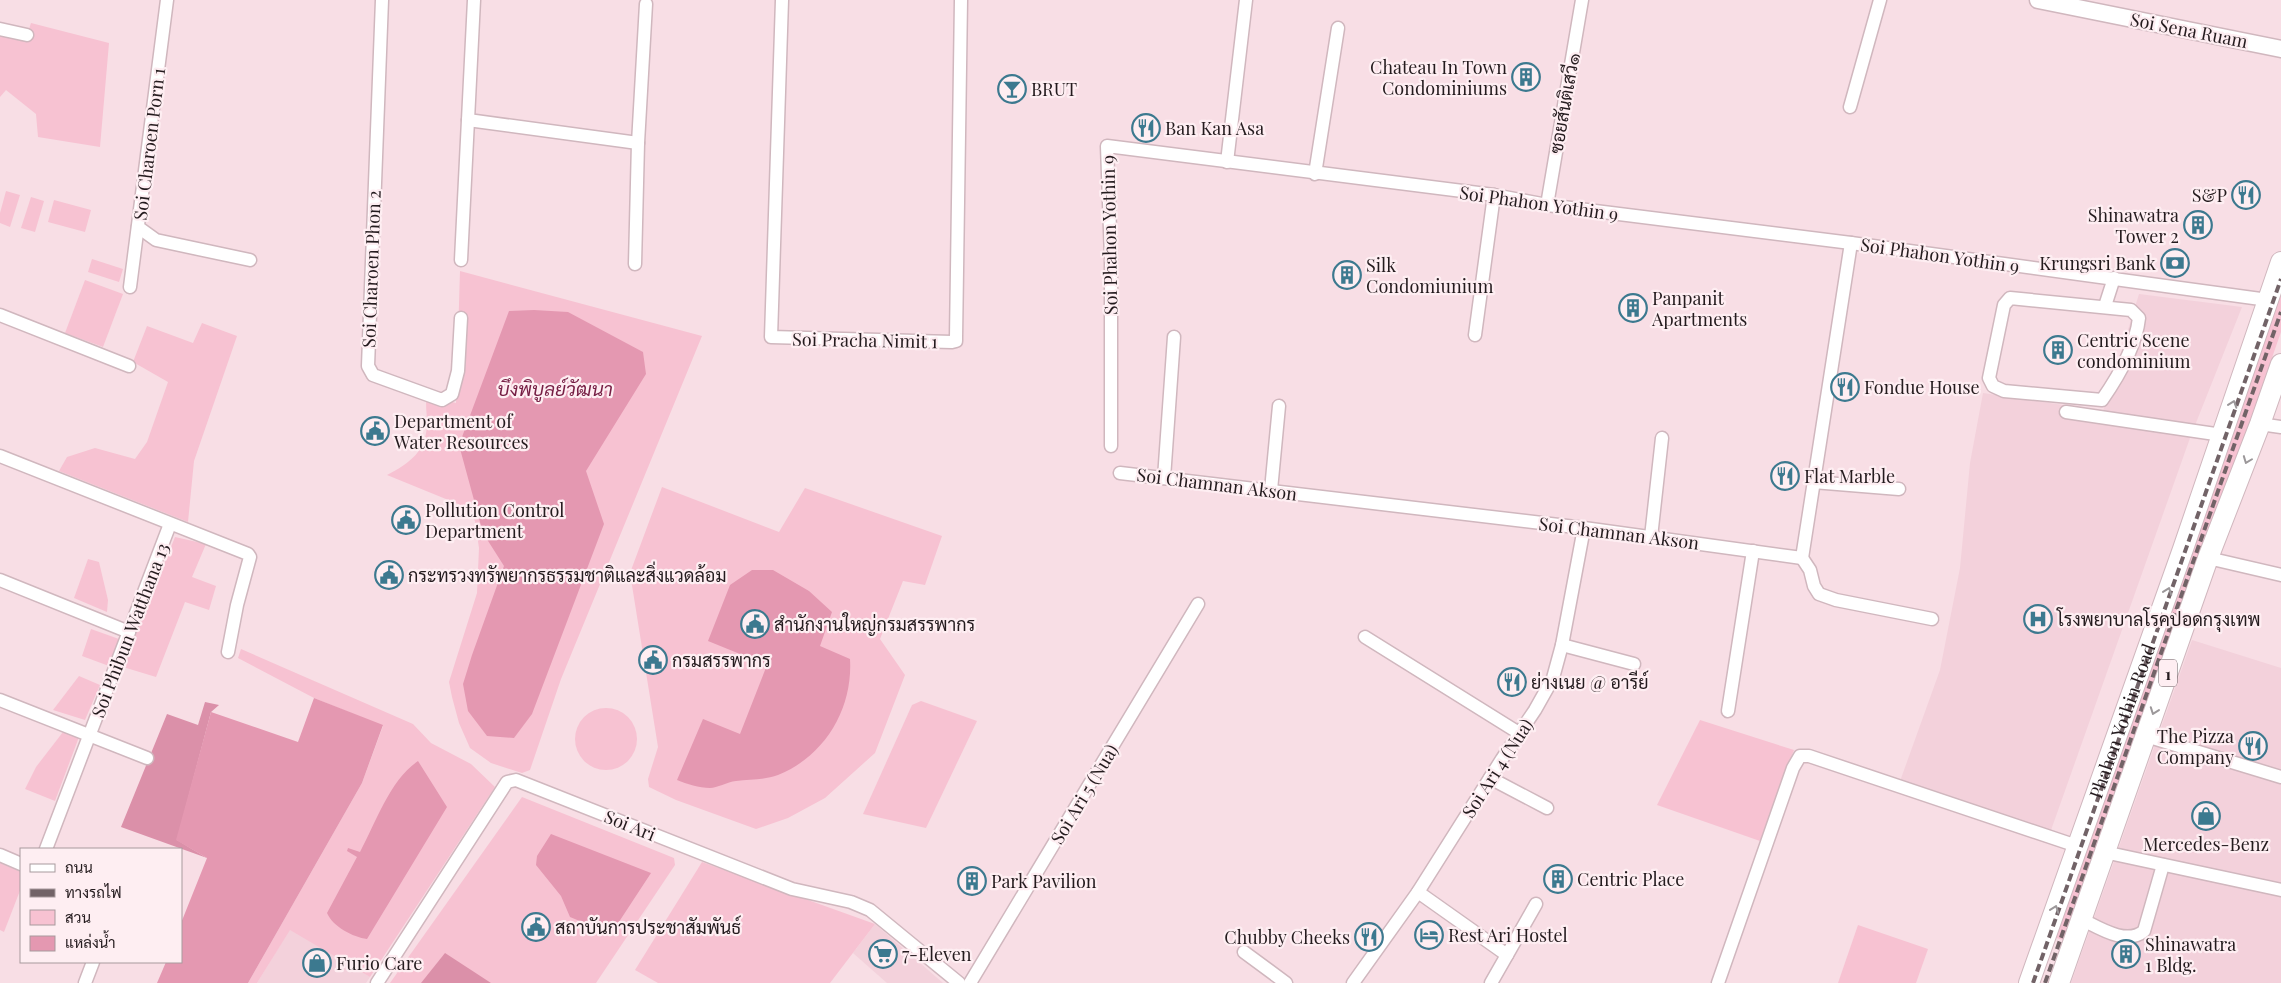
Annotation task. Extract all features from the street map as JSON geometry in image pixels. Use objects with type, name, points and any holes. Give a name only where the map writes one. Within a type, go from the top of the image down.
[{"type":"main road","name":"Phahon Yothin Road","points":[[2029,983],[2281,262]]},
{"type":"main road","name":"Phahon Yothin Road","points":[[2059,983],[2208,558],[2281,364]]},
{"type":"main road","points":[[2119,727],[2146,736]]},
{"type":"main road","points":[[2041,946],[2068,956]]},
{"type":"street","name":"Soi Charoen Porn 1","points":[[130,288],[167,0]]},
{"type":"street","name":"Soi Charoen Phon 2","points":[[382,0],[368,366],[373,376],[442,400],[452,394],[458,371],[461,318]]},
{"type":"street","points":[[461,260],[474,0]]},
{"type":"street","name":"Soi Pracha Nimit 1","points":[[782,0],[770,335],[772,338],[952,342],[956,341],[960,0]]},
{"type":"street","points":[[1227,162],[1246,0]]},
{"type":"street","name":"ซอยสันติเสวี๑","points":[[1547,205],[1582,0]]},
{"type":"street","points":[[1850,107],[1880,0]]},
{"type":"street","name":"Soi Sena Ruam","points":[[2038,0],[2281,49]]},
{"type":"street","points":[[635,264],[638,142],[646,4]]},
{"type":"street","points":[[1315,174],[1338,28]]},
{"type":"street","points":[[0,29],[27,34]]},
{"type":"street","points":[[468,120],[638,142]]},
{"type":"street","name":"Soi Phahon Yothin 9","points":[[1111,446],[1111,258],[1107,146],[1494,196],[1547,205],[1851,242],[2268,300]]},
{"type":"street","points":[[1475,335],[1494,196]]},
{"type":"street","points":[[138,227],[156,240],[250,260]]},
{"type":"street","points":[[1851,242],[1802,558],[1810,570],[1814,586],[1819,594],[1836,600],[1932,619]]},
{"type":"street","points":[[2105,306],[2114,278]]},
{"type":"street","points":[[2010,298],[2105,306],[2131,310],[2139,318],[2137,334],[2102,400],[2004,392],[1993,386],[1989,378],[2004,305],[2010,298]]},
{"type":"street","points":[[0,315],[129,366]]},
{"type":"street","points":[[1164,478],[1174,337]]},
{"type":"street","points":[[1271,490],[1279,406]]},
{"type":"street","points":[[2066,412],[2222,435]]},
{"type":"street","points":[[2260,424],[2281,427]]},
{"type":"street","points":[[1651,537],[1662,438]]},
{"type":"street","name":"Soi Phibun Watthana 13","points":[[0,456],[170,524],[46,848]]},
{"type":"street","name":"Soi Chamnan Akson","points":[[1120,473],[1584,528],[1802,558]]},
{"type":"street","points":[[1813,482],[1899,489]]},
{"type":"street","points":[[170,524],[242,552],[250,557],[237,605],[228,652]]},
{"type":"street","name":"Soi Ari 4 (Nua)","points":[[1360,980],[1553,678],[1562,645],[1584,528]]},
{"type":"street","points":[[1728,711],[1753,551]]},
{"type":"street","points":[[2208,558],[2281,575]]},
{"type":"street","points":[[0,580],[129,632]]},
{"type":"street","name":"Soi Ari 5 (Nua)","points":[[970,983],[1198,604]]},
{"type":"street","points":[[1366,638],[1519,733]]},
{"type":"street","points":[[1562,645],[1634,664]]},
{"type":"street","points":[[0,700],[147,758]]},
{"type":"street","points":[[2146,736],[2281,777]]},
{"type":"street","points":[[1718,983],[1792,768],[1800,756],[1809,756],[2077,846]]},
{"type":"street","points":[[1490,778],[1547,808]]},
{"type":"street","name":"Soi Ari","points":[[377,983],[507,782],[516,780],[792,889],[850,902],[870,910],[959,983]]},
{"type":"street","points":[[2104,852],[2281,890]]},
{"type":"street","points":[[0,855],[20,864]]},
{"type":"street","points":[[2080,919],[2122,936],[2136,936],[2141,933],[2144,930],[2164,865]]},
{"type":"street","points":[[1418,892],[1507,955]]},
{"type":"street","points":[[1491,983],[1536,904]]},
{"type":"street","points":[[1244,952],[1286,983]]},
{"type":"street","points":[[85,983],[93,963]]},
{"type":"shaded area","name":"โรงพยาบาลโรคปอดกรุงเทพ","points":[[2139,294],[2242,307],[2190,438],[2050,833],[1899,784],[1940,670],[1960,568],[1970,463],[1983,393],[2103,411]]},
{"type":"shaded area","points":[[2192,640],[2281,668],[2281,983],[2071,983]]},
{"type":"shaded area","points":[[205,702],[219,705],[211,712],[177,840],[207,858],[121,827],[167,714],[198,725]]},
{"type":"shaded area","points":[[875,924],[943,983],[887,983],[853,953]]},
{"type":"shaded area","points":[[290,929],[370,977],[366,983],[257,983]]},
{"type":"shaded area","points":[[445,953],[491,983],[421,983]]},
{"type":"green space","points":[[0,22],[29,29],[31,23],[109,43],[100,147],[38,137],[36,114],[6,90],[0,97]]},
{"type":"green space","points":[[6,191],[20,195],[10,227],[0,223],[0,213]]},
{"type":"green space","points":[[31,197],[44,201],[35,232],[21,228]]},
{"type":"green space","points":[[54,200],[91,210],[85,232],[48,222]]},
{"type":"green space","points":[[92,259],[123,269],[119,282],[88,272]]},
{"type":"green space","points":[[460,271],[702,336],[561,679],[530,770],[522,773],[491,763],[470,748],[459,723],[449,682],[477,593],[479,548],[475,521],[463,506],[387,475],[410,461],[424,441],[427,422],[427,395],[456,403]]},
{"type":"green space","points":[[2281,279],[2281,332],[2069,938],[2059,939],[2052,934]]},
{"type":"green space","points":[[85,280],[123,294],[103,347],[65,333]]},
{"type":"green space","points":[[202,323],[237,336],[194,461],[188,522],[59,471],[67,457],[95,448],[135,459],[147,442],[168,382],[133,362],[147,326],[193,343]]},
{"type":"green space","points":[[662,487],[779,532],[805,488],[942,536],[925,585],[903,581],[880,639],[905,675],[875,753],[825,798],[788,818],[756,829],[676,800],[649,787],[648,779],[658,747],[630,573]]},
{"type":"green space","points":[[175,537],[206,544],[192,577],[216,586],[209,610],[185,602],[156,677],[123,667]]},
{"type":"green space","points":[[88,559],[99,562],[108,600],[107,612],[74,598]]},
{"type":"green space","points":[[91,629],[119,639],[109,666],[82,656]]},
{"type":"green space","points":[[241,649],[413,724],[431,743],[471,764],[495,787],[370,977],[290,930],[257,983],[248,983],[362,783],[383,726],[314,698],[238,658]]},
{"type":"green space","points":[[79,676],[100,685],[85,720],[53,710]]},
{"type":"green space","points":[[921,701],[977,721],[926,828],[863,814],[912,705]]},
{"type":"green space","points":[[600,708],[612,708],[628,717],[635,727],[637,739],[635,751],[628,761],[612,770],[600,770],[589,765],[580,756],[575,745],[575,733],[580,722],[589,713]]},
{"type":"green space","points":[[1700,720],[1794,750],[1760,841],[1657,805]]},
{"type":"green space","points":[[63,732],[79,737],[55,801],[25,789],[36,767]]},
{"type":"green space","points":[[522,797],[674,858],[675,865],[596,983],[390,983]]},
{"type":"green space","points":[[702,862],[875,924],[830,983],[658,983],[635,970]]},
{"type":"green space","points":[[0,863],[20,872],[20,891],[4,932],[0,930]]},
{"type":"green space","points":[[1858,925],[1928,949],[1916,983],[1838,983]]},
{"type":"water","name":"บึงพิบูลย์วัฒนา","points":[[509,311],[568,312],[643,352],[646,374],[586,471],[604,524],[532,714],[514,738],[487,736],[468,711],[463,684],[504,566],[483,533],[459,445]]},
{"type":"water","points":[[752,570],[773,570],[809,591],[832,612],[820,646],[850,659],[850,678],[847,696],[833,729],[809,756],[795,767],[768,778],[733,782],[713,788],[693,786],[677,780],[703,719],[740,734],[767,665],[708,641],[730,585]]},
{"type":"water","points":[[314,698],[383,725],[362,783],[248,983],[157,983],[166,963],[182,963],[182,920],[207,858],[176,840],[211,712],[298,742]]},
{"type":"water","points":[[418,761],[447,807],[367,939],[356,936],[339,927],[327,913],[357,857],[347,851],[348,848],[360,852],[378,815],[399,779]]},
{"type":"water","points":[[551,834],[651,873],[611,934],[570,917],[561,896],[536,865],[537,856]]},
{"type":"railway","points":[[2033,983],[2281,279]]},
{"type":"railway","points":[[2045,983],[2281,312]]},
{"type":"place","name":"Chateau In Town Condominiums","points":[[1526,77]]},
{"type":"place","name":"BRUT","points":[[1012,89]]},
{"type":"place","name":"Ban Kan Asa","points":[[1146,128]]},
{"type":"place","name":"S&P","points":[[2246,195]]},
{"type":"place","name":"Shinawatra Tower 2","points":[[2198,225]]},
{"type":"place","name":"Krungsri Bank","points":[[2175,263]]},
{"type":"place","name":"Silk Condomiunium","points":[[1347,275]]},
{"type":"place","name":"Panpanit Apartments","points":[[1633,308]]},
{"type":"place","name":"Centric Scene condominium","points":[[2058,350]]},
{"type":"place","name":"Fondue House","points":[[1845,387]]},
{"type":"place","name":"Department of Water Resources","points":[[375,431]]},
{"type":"place","name":"Flat Marble","points":[[1785,476]]},
{"type":"place","name":"Pollution Control Department","points":[[406,520]]},
{"type":"place","name":"กระทรวงทรัพยากรธรรมชาติและสิ่งแวดล้อม","points":[[389,575]]},
{"type":"place","name":"โรงพยาบาลโรคปอดกรุงเทพ","points":[[2038,619]]},
{"type":"place","name":"สำนักงานใหญ่กรมสรรพากร","points":[[755,624]]},
{"type":"place","name":"กรมสรรพากร","points":[[653,660]]},
{"type":"place","name":"ย่างเนย @ อารีย์","points":[[1512,682]]},
{"type":"place","name":"The Pizza Company","points":[[2253,746]]},
{"type":"place","name":"Mercedes-Benz","points":[[2206,816]]},
{"type":"place","name":"Centric Place","points":[[1558,879]]},
{"type":"place","name":"Park Pavilion","points":[[972,881]]},
{"type":"place","name":"สถาบันการประชาสัมพันธ์","points":[[536,927]]},
{"type":"place","name":"Rest Ari Hostel","points":[[1429,935]]},
{"type":"place","name":"Chubby Cheeks","points":[[1369,937]]},
{"type":"place","name":"7-Eleven","points":[[883,954]]},
{"type":"place","name":"Shinawatra 1 Bldg.","points":[[2126,954]]},
{"type":"place","name":"Furio Care","points":[[317,963]]}]
